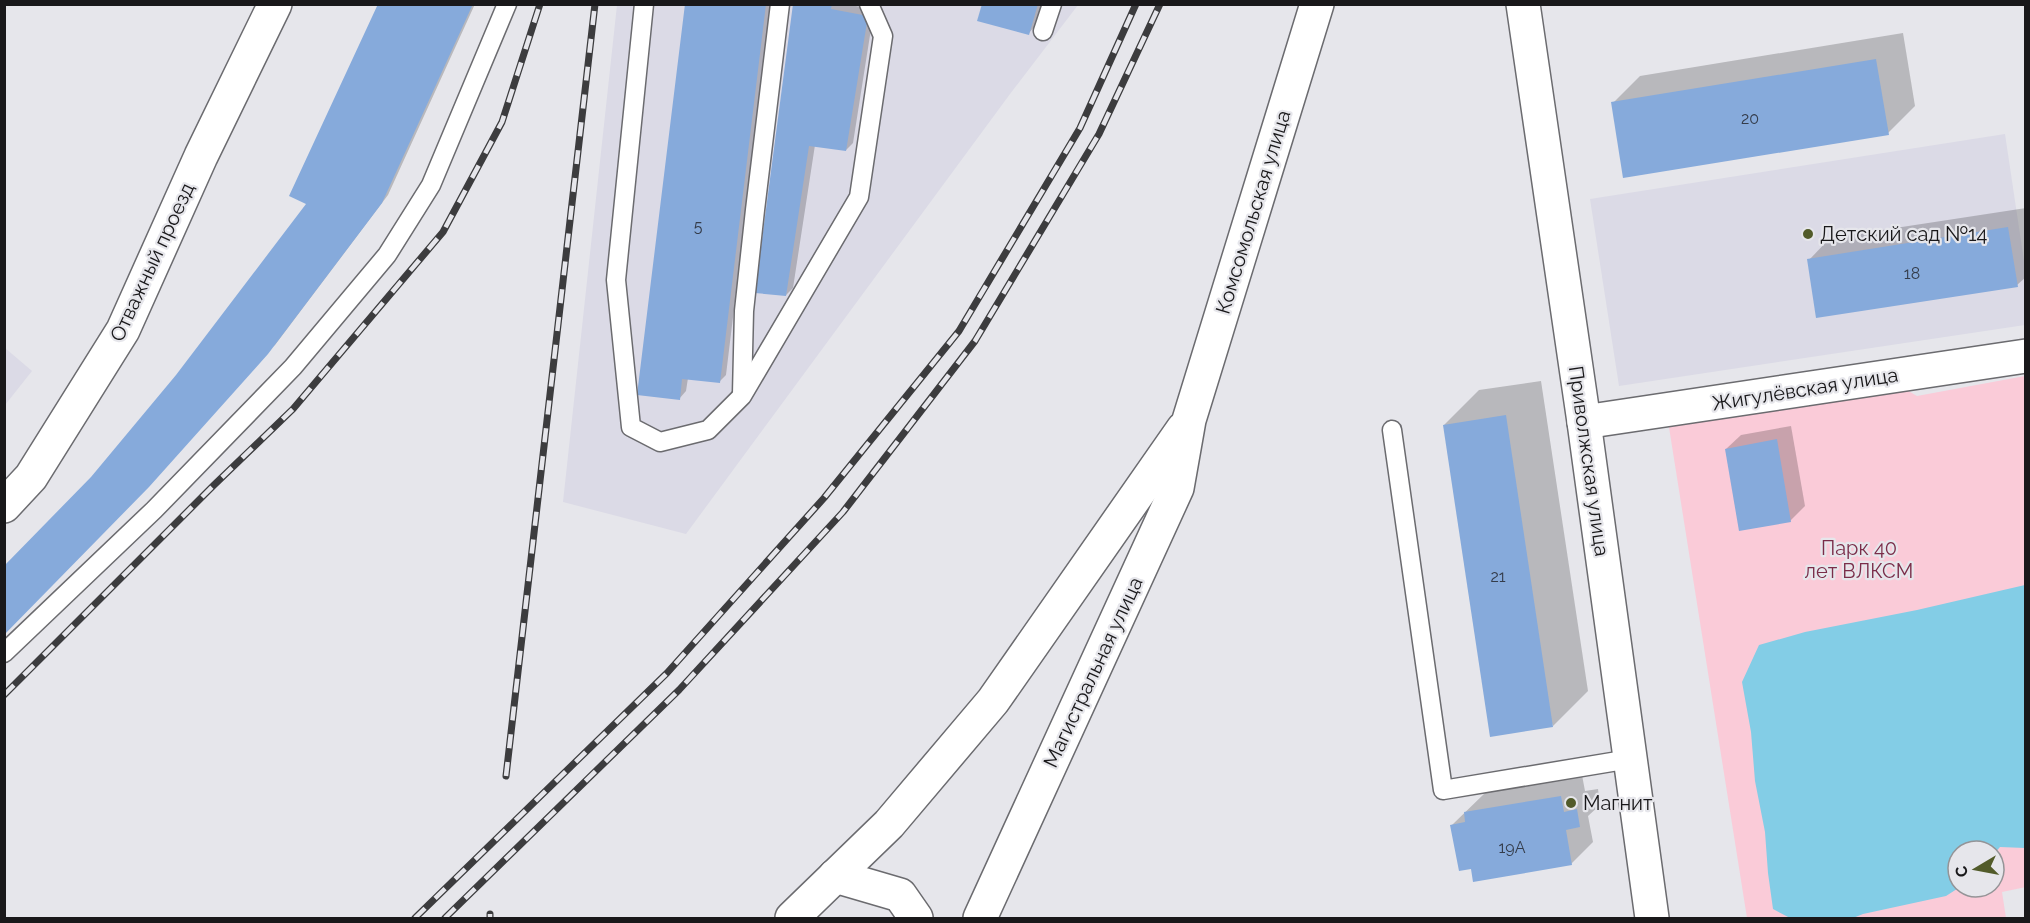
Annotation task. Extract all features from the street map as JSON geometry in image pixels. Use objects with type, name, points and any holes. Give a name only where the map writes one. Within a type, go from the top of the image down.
[{"type":"street","name":"Отважный проезд","points":[[4,507],[31,477],[123,330],[201,156],[276,4]]},
{"type":"street","name":"Комсомольская улица","points":[[1189,420],[1317,4]]},
{"type":"street","name":"Приволжская улица","points":[[1523,4],[1584,422],[1652,918]]},
{"type":"street","name":"Жигулёвская улица","points":[[1584,422],[2025,356]]},
{"type":"street","points":[[792,918],[889,824],[993,701],[1189,420]]},
{"type":"street","name":"Магистральная улица","points":[[980,918],[1177,488],[1189,420]]},
{"type":"street","points":[[836,876],[900,895],[916,918]]},
{"type":"lane","points":[[4,653],[154,510],[293,367],[387,255],[430,185],[507,4]]},
{"type":"lane","points":[[644,4],[616,280],[631,428],[660,442],[708,430],[742,396],[859,197],[883,36],[869,4]]},
{"type":"lane","points":[[742,396],[746,300],[754,210],[780,4]]},
{"type":"lane","points":[[1043,31],[1052,4]]},
{"type":"lane","points":[[1392,430],[1443,790],[1630,759]]},
{"type":"shaded area","points":[[617,5],[1078,5],[686,534],[563,502]]},
{"type":"shaded area","name":"Детский сад №14","points":[[2005,134],[2025,268],[2025,325],[1619,386],[1590,199]]},
{"type":"shaded area","points":[[5,348],[32,371],[5,405]]},
{"type":"green space","name":"Парк 40 лет ВЛКСМ","points":[[2025,376],[2026,887],[2006,891],[2006,839],[1946,839],[1946,899],[2003,899],[2006,918],[1747,918],[1668,421],[1898,385],[1917,396]]},
{"type":"water","points":[[2025,585],[2025,848],[2006,847],[2006,839],[1946,839],[1946,896],[1853,918],[1790,918],[1773,909],[1765,832],[1755,781],[1751,732],[1742,682],[1759,645],[1805,632],[1917,610]]},
{"type":"building","points":[[378,4],[473,4],[382,203],[268,354],[149,487],[4,635],[4,566],[91,477],[176,375],[306,204],[289,196]]},
{"type":"building","points":[[685,4],[766,4],[720,383],[682,379],[680,400],[637,395]]},
{"type":"building","points":[[793,4],[832,4],[831,9],[868,16],[846,151],[809,146],[786,296],[755,293]]},
{"type":"building","points":[[982,4],[1038,4],[1029,35],[977,21]]},
{"type":"building","points":[[1876,59],[1889,135],[1623,178],[1611,102]]},
{"type":"building","points":[[2008,227],[2018,287],[1816,318],[1807,259]]},
{"type":"building","points":[[1506,415],[1553,727],[1490,737],[1443,425]]},
{"type":"building","points":[[1777,439],[1791,522],[1739,531],[1725,449]]},
{"type":"building","points":[[1561,796],[1564,812],[1577,809],[1580,827],[1566,830],[1572,865],[1473,882],[1471,869],[1459,871],[1450,825],[1465,822],[1464,812]]},
{"type":"railway","points":[[4,695],[293,409],[443,232],[502,122],[540,4]]},
{"type":"railway","points":[[506,776],[595,4]]},
{"type":"railway","points":[[415,918],[667,673],[824,498],[959,331],[1080,128],[1136,4]]},
{"type":"railway","points":[[445,918],[679,690],[843,512],[975,341],[1099,134],[1160,4]]},
{"type":"place","name":"Детский сад №14","points":[[1808,234]]},
{"type":"place","name":"Магнит","points":[[1571,803]]}]
